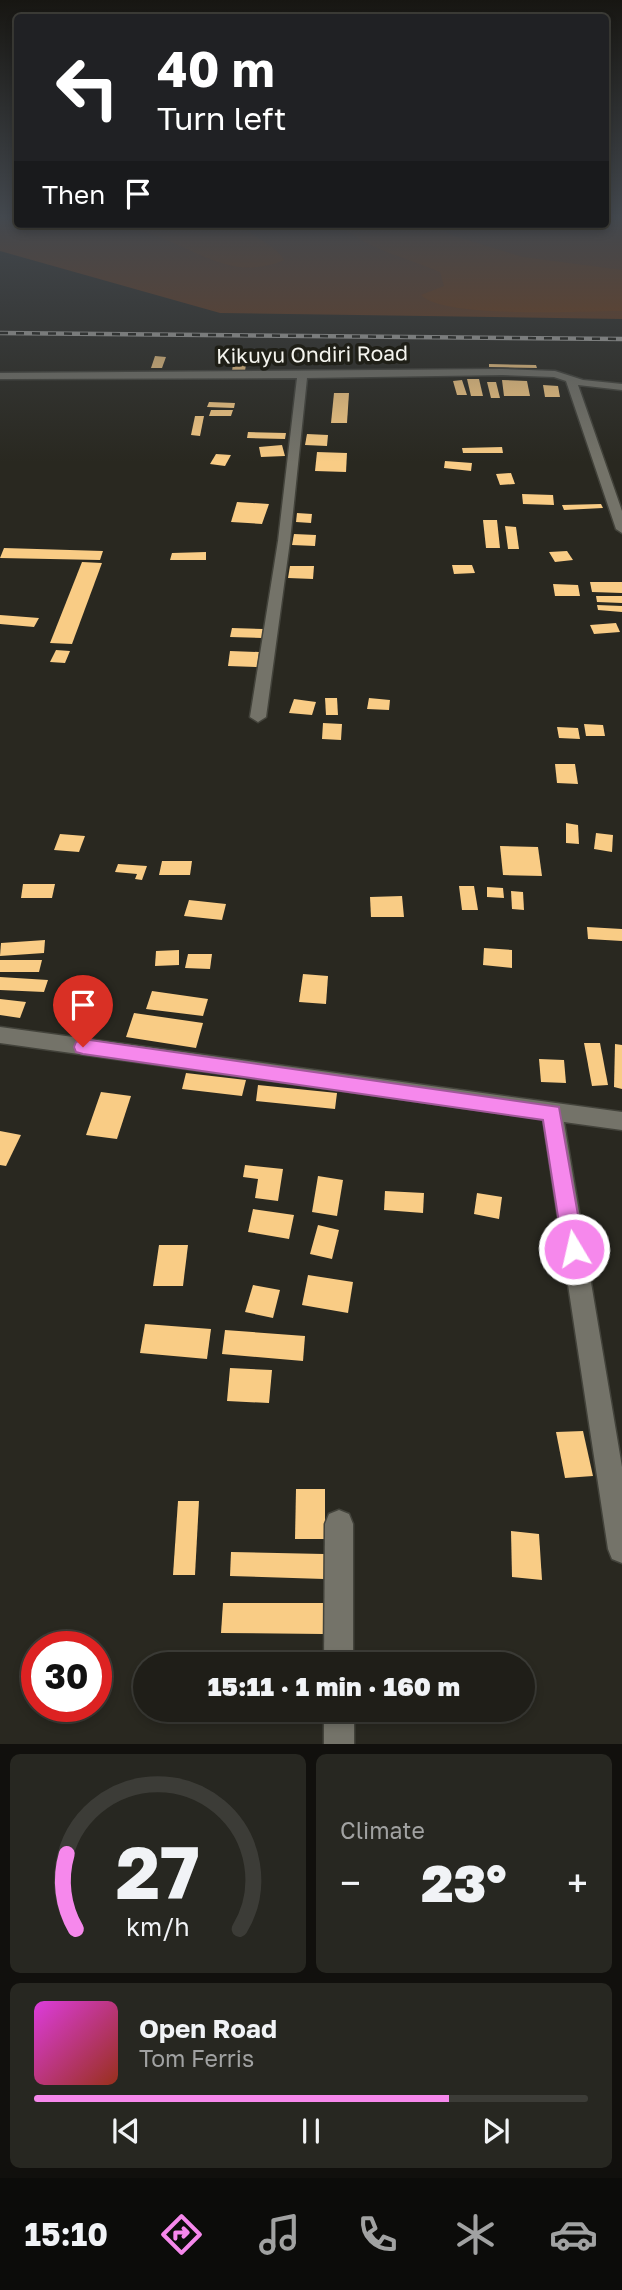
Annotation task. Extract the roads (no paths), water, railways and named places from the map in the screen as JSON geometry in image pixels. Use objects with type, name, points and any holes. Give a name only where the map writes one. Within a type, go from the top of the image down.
[{"type":"street","name":"Kikuyu Ondiri Road","points":[[0,376],[502,372],[555,374],[571,381],[622,387]]},
{"type":"street","points":[[258,718],[284,541],[302,375]]},
{"type":"street","points":[[571,381],[622,529]]},
{"type":"street","points":[[0,1035],[622,1121]]},
{"type":"street","points":[[552,1112],[622,1549]]},
{"type":"street","points":[[339,1524],[339,1652]]},
{"type":"street","points":[[339,1722],[339,1744]]},
{"type":"railway","points":[[0,333],[622,339]]}]
